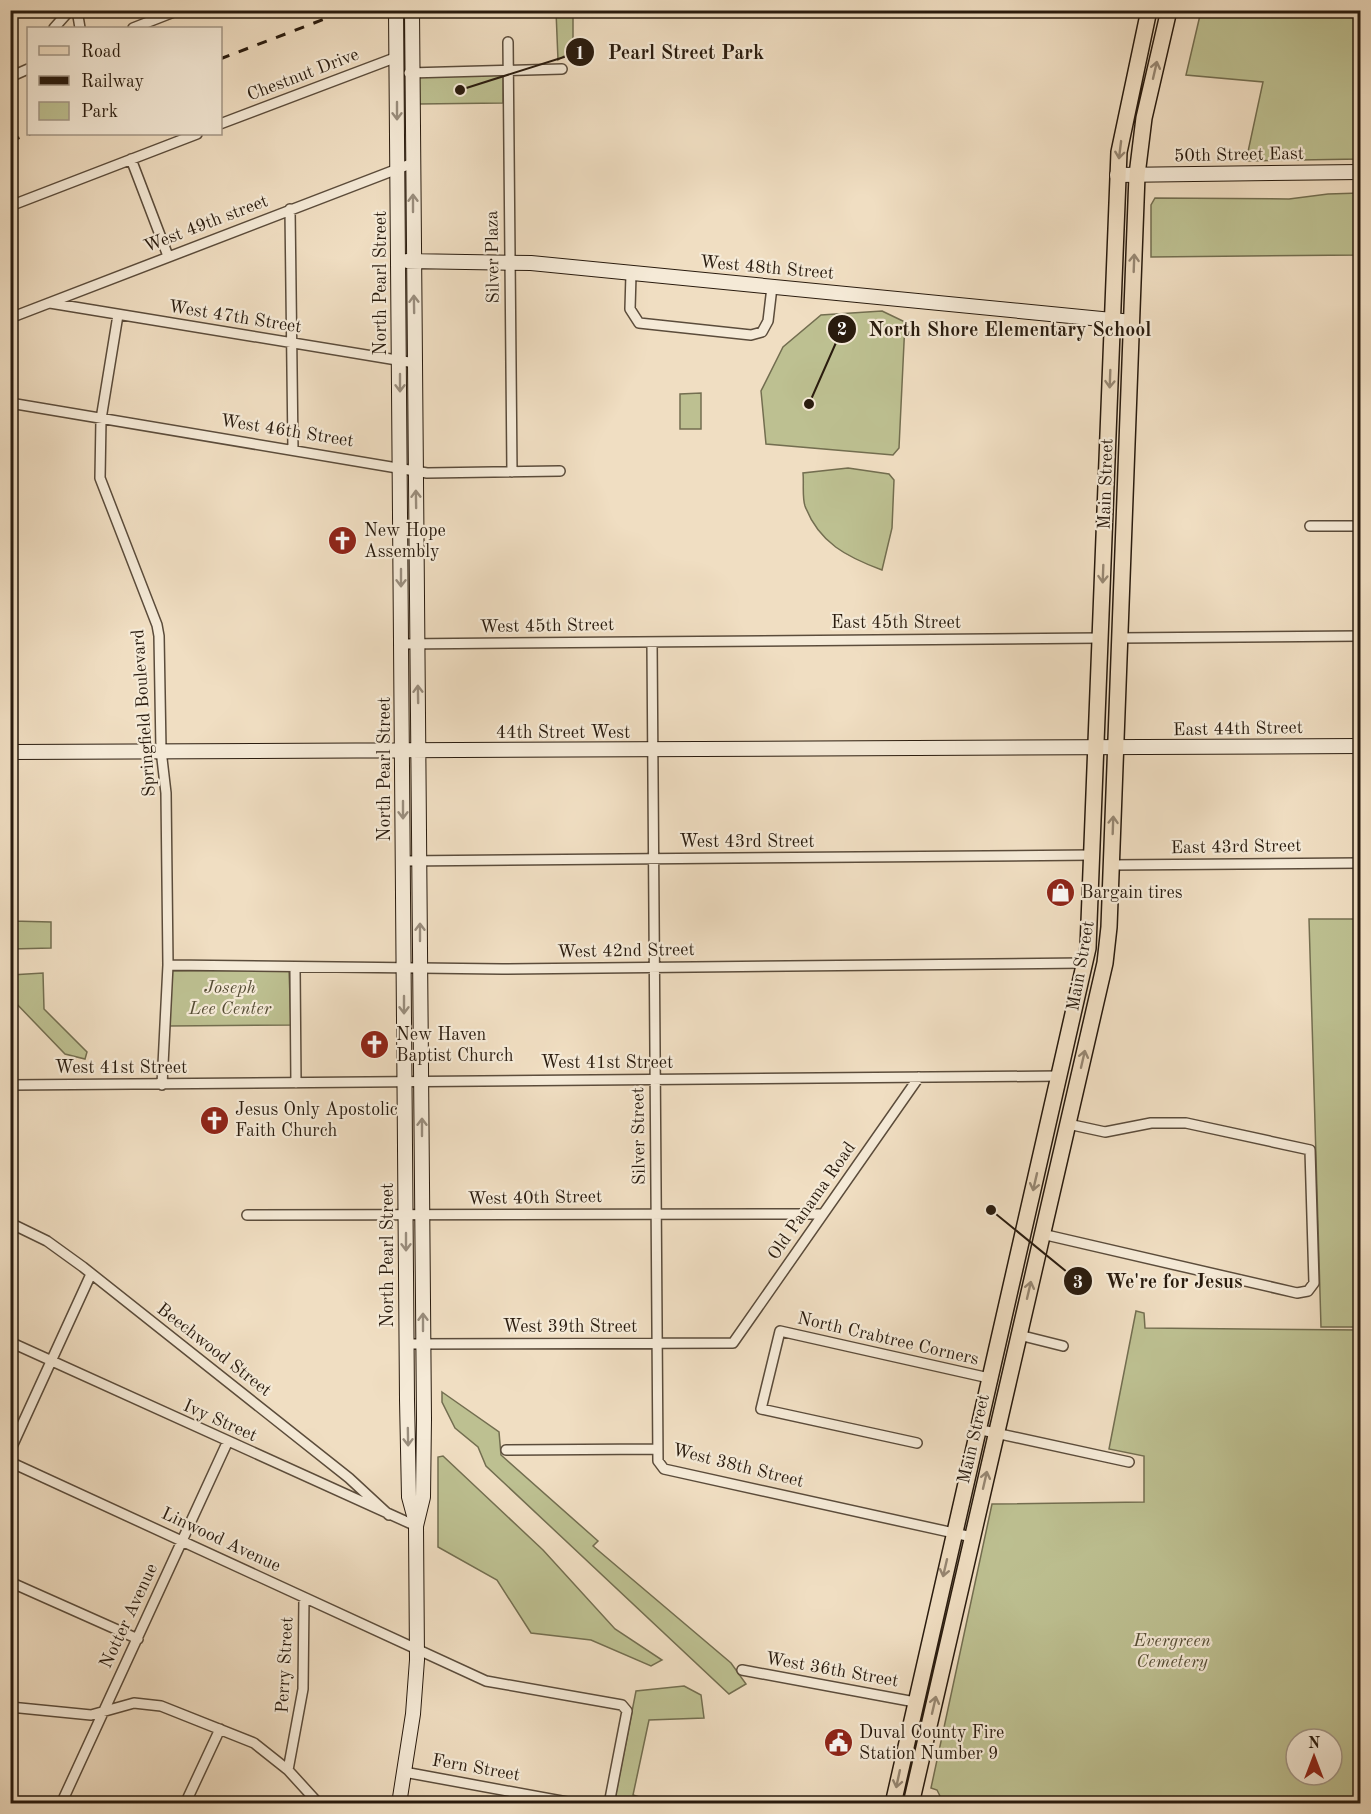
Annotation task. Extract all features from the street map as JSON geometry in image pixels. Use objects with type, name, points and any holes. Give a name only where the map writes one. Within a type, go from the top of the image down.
[{"type":"main road","name":"Main Street","points":[[892,1803],[1085,963],[1090,926],[1118,175],[1124,121],[1149,10]]},
{"type":"main road","name":"Main Street","points":[[911,1803],[1105,963],[1111,865],[1137,175],[1144,116],[1169,10]]},
{"type":"main road","points":[[1048,1208],[1051,1157],[1065,1090],[1060,1076]]},
{"type":"street","points":[[55,27],[70,10]]},
{"type":"street","points":[[77,10],[80,27]]},
{"type":"street","points":[[136,27],[179,10]]},
{"type":"street","name":"North Pearl Street","points":[[396,10],[407,1344],[410,1497],[416,1526],[417,1649],[413,1714],[399,1803]]},
{"type":"street","name":"North Pearl Street","points":[[412,10],[423,1344],[423,1497],[416,1526]]},
{"type":"street","name":"Silver Plaza","points":[[508,42],[512,472]]},
{"type":"street","name":"Chestnut Drive","points":[[222,123],[397,57]]},
{"type":"street","points":[[10,77],[27,68]]},
{"type":"street","points":[[397,73],[562,69]]},
{"type":"street","points":[[10,206],[194,135]]},
{"type":"street","points":[[131,159],[168,256]]},
{"type":"street","name":"West 49th street","points":[[10,318],[413,163]]},
{"type":"street","name":"50th Street East","points":[[1118,175],[1360,172]]},
{"type":"street","points":[[291,209],[293,448]]},
{"type":"street","name":"West 48th Street","points":[[399,261],[509,261],[1131,322]]},
{"type":"street","points":[[631,274],[630,309],[639,323],[751,335],[762,332],[768,321],[772,287]]},
{"type":"street","name":"West 47th Street","points":[[49,303],[415,363]]},
{"type":"street","name":"Springfield Boulevard","points":[[118,315],[101,419],[100,478],[157,626],[161,750],[166,794],[168,965],[162,1085]]},
{"type":"street","name":"West 46th Street","points":[[10,403],[293,448],[427,473],[560,471]]},
{"type":"street","points":[[1310,526],[1360,526]]},
{"type":"street","points":[[1119,638],[1360,636]]},
{"type":"street","name":"East 45th Street","points":[[693,641],[1100,638]]},
{"type":"street","name":"West 45th Street","points":[[402,644],[693,641]]},
{"type":"street","name":"Silver Street","points":[[652,642],[657,1449]]},
{"type":"street","name":"East 44th Street","points":[[1115,748],[1360,746]]},
{"type":"street","name":"44th Street West","points":[[10,752],[1115,748]]},
{"type":"street","name":"West 43rd Street","points":[[403,861],[1092,855]]},
{"type":"street","name":"East 43rd Street","points":[[1111,865],[1360,863]]},
{"type":"street","name":"West 42nd Street","points":[[168,965],[277,965],[295,969],[420,969],[1085,963]]},
{"type":"street","points":[[295,969],[296,1083]]},
{"type":"street","name":"West 41st Street","points":[[10,1085],[1060,1076]]},
{"type":"street","name":"Old Panama Road","points":[[733,1343],[919,1077]]},
{"type":"street","points":[[1042,1234],[1297,1293],[1308,1291],[1314,1283],[1310,1150],[1186,1123],[1152,1123],[1105,1132],[1068,1124]]},
{"type":"street","name":"West 40th Street","points":[[248,1215],[823,1214]]},
{"type":"street","name":"Beechwood Street","points":[[10,1223],[47,1241],[91,1274],[349,1478],[389,1515]]},
{"type":"street","points":[[10,1451],[91,1274]]},
{"type":"street","name":"North Crabtree Corners","points":[[917,1443],[761,1409],[780,1331],[989,1378]]},
{"type":"street","points":[[1019,1335],[1063,1346]]},
{"type":"street","name":"Ivy Street","points":[[10,1342],[227,1443],[416,1526]]},
{"type":"street","name":"West 39th Street","points":[[407,1344],[733,1343]]},
{"type":"street","points":[[977,1429],[1129,1462]]},
{"type":"street","name":"Notter Avenue","points":[[61,1803],[227,1443]]},
{"type":"street","name":"West 38th Street","points":[[506,1450],[657,1449],[658,1461],[664,1469],[972,1537]]},
{"type":"street","name":"Linwood Avenue","points":[[10,1462],[417,1649]]},
{"type":"street","points":[[10,1582],[138,1639]]},
{"type":"street","name":"Perry Street","points":[[288,1770],[303,1689],[304,1598]]},
{"type":"street","points":[[417,1649],[495,1683],[622,1705],[627,1711],[609,1803]]},
{"type":"street","name":"West 36th Street","points":[[742,1670],[915,1702]]},
{"type":"street","points":[[10,1707],[90,1715],[134,1703],[161,1706],[254,1743],[288,1770],[319,1803]]},
{"type":"street","points":[[185,1803],[220,1729]]},
{"type":"street","name":"Fern Street","points":[[404,1772],[578,1803]]},
{"type":"street","points":[[304,1803],[309,1792]]},
{"type":"green space","points":[[1349,10],[1360,15],[1360,159],[1246,161],[1263,82],[1186,75],[1201,11]]},
{"type":"green space","points":[[556,11],[573,11],[573,50],[558,60]]},
{"type":"green space","points":[[503,74],[503,103],[418,104],[418,77]]},
{"type":"green space","points":[[1360,193],[1360,255],[1151,257],[1151,205],[1155,198],[1289,199]]},
{"type":"green space","points":[[882,311],[905,322],[899,448],[893,455],[766,444],[761,391],[783,347],[821,315]]},
{"type":"green space","points":[[701,393],[701,429],[680,429],[680,394]]},
{"type":"green space","points":[[848,468],[889,474],[894,480],[892,528],[882,570],[846,554],[826,539],[811,519],[805,506],[803,473]]},
{"type":"green space","points":[[11,882],[12,921],[51,922],[51,948],[11,949]]},
{"type":"green space","points":[[1309,919],[1360,919],[1360,1327],[1321,1327]]},
{"type":"green space","name":"Joseph Lee Center","points":[[289,970],[291,1025],[169,1026],[170,971]]},
{"type":"green space","points":[[43,973],[44,1009],[87,1052],[85,1059],[65,1054],[11,998],[11,975]]},
{"type":"green space","name":"Evergreen Cemetery","points":[[1136,1311],[1144,1313],[1145,1328],[1360,1330],[1360,1803],[944,1804],[937,1790],[931,1788],[992,1504],[1144,1502],[1144,1456],[1109,1449]]},
{"type":"green space","points":[[442,1392],[499,1432],[501,1455],[598,1541],[593,1546],[731,1663],[746,1684],[729,1694],[486,1466],[478,1447],[455,1428],[442,1402]]},
{"type":"green space","points":[[443,1456],[543,1550],[615,1629],[662,1660],[651,1666],[591,1640],[531,1633],[497,1580],[438,1547],[438,1457]]},
{"type":"green space","points":[[684,1686],[701,1695],[704,1718],[649,1720],[633,1795],[659,1803],[614,1803],[636,1691]]},
{"type":"railway","points":[[222,58],[348,10]]},
{"type":"railway","points":[[10,141],[27,135]]},
{"type":"place","name":"Pearl Street Park","points":[[460,90]]},
{"type":"place","name":"North Shore Elementary School","points":[[809,404]]},
{"type":"place","name":"New Hope Assembly","points":[[343,541]]},
{"type":"place","name":"Bargain tires","points":[[1060,893]]},
{"type":"place","name":"New Haven Baptist Church","points":[[375,1045]]},
{"type":"place","name":"Jesus Only Apostolic Faith Church","points":[[214,1120]]},
{"type":"place","name":"We're for Jesus","points":[[991,1210]]},
{"type":"place","name":"Duval County Fire Station Number 9","points":[[838,1743]]}]
